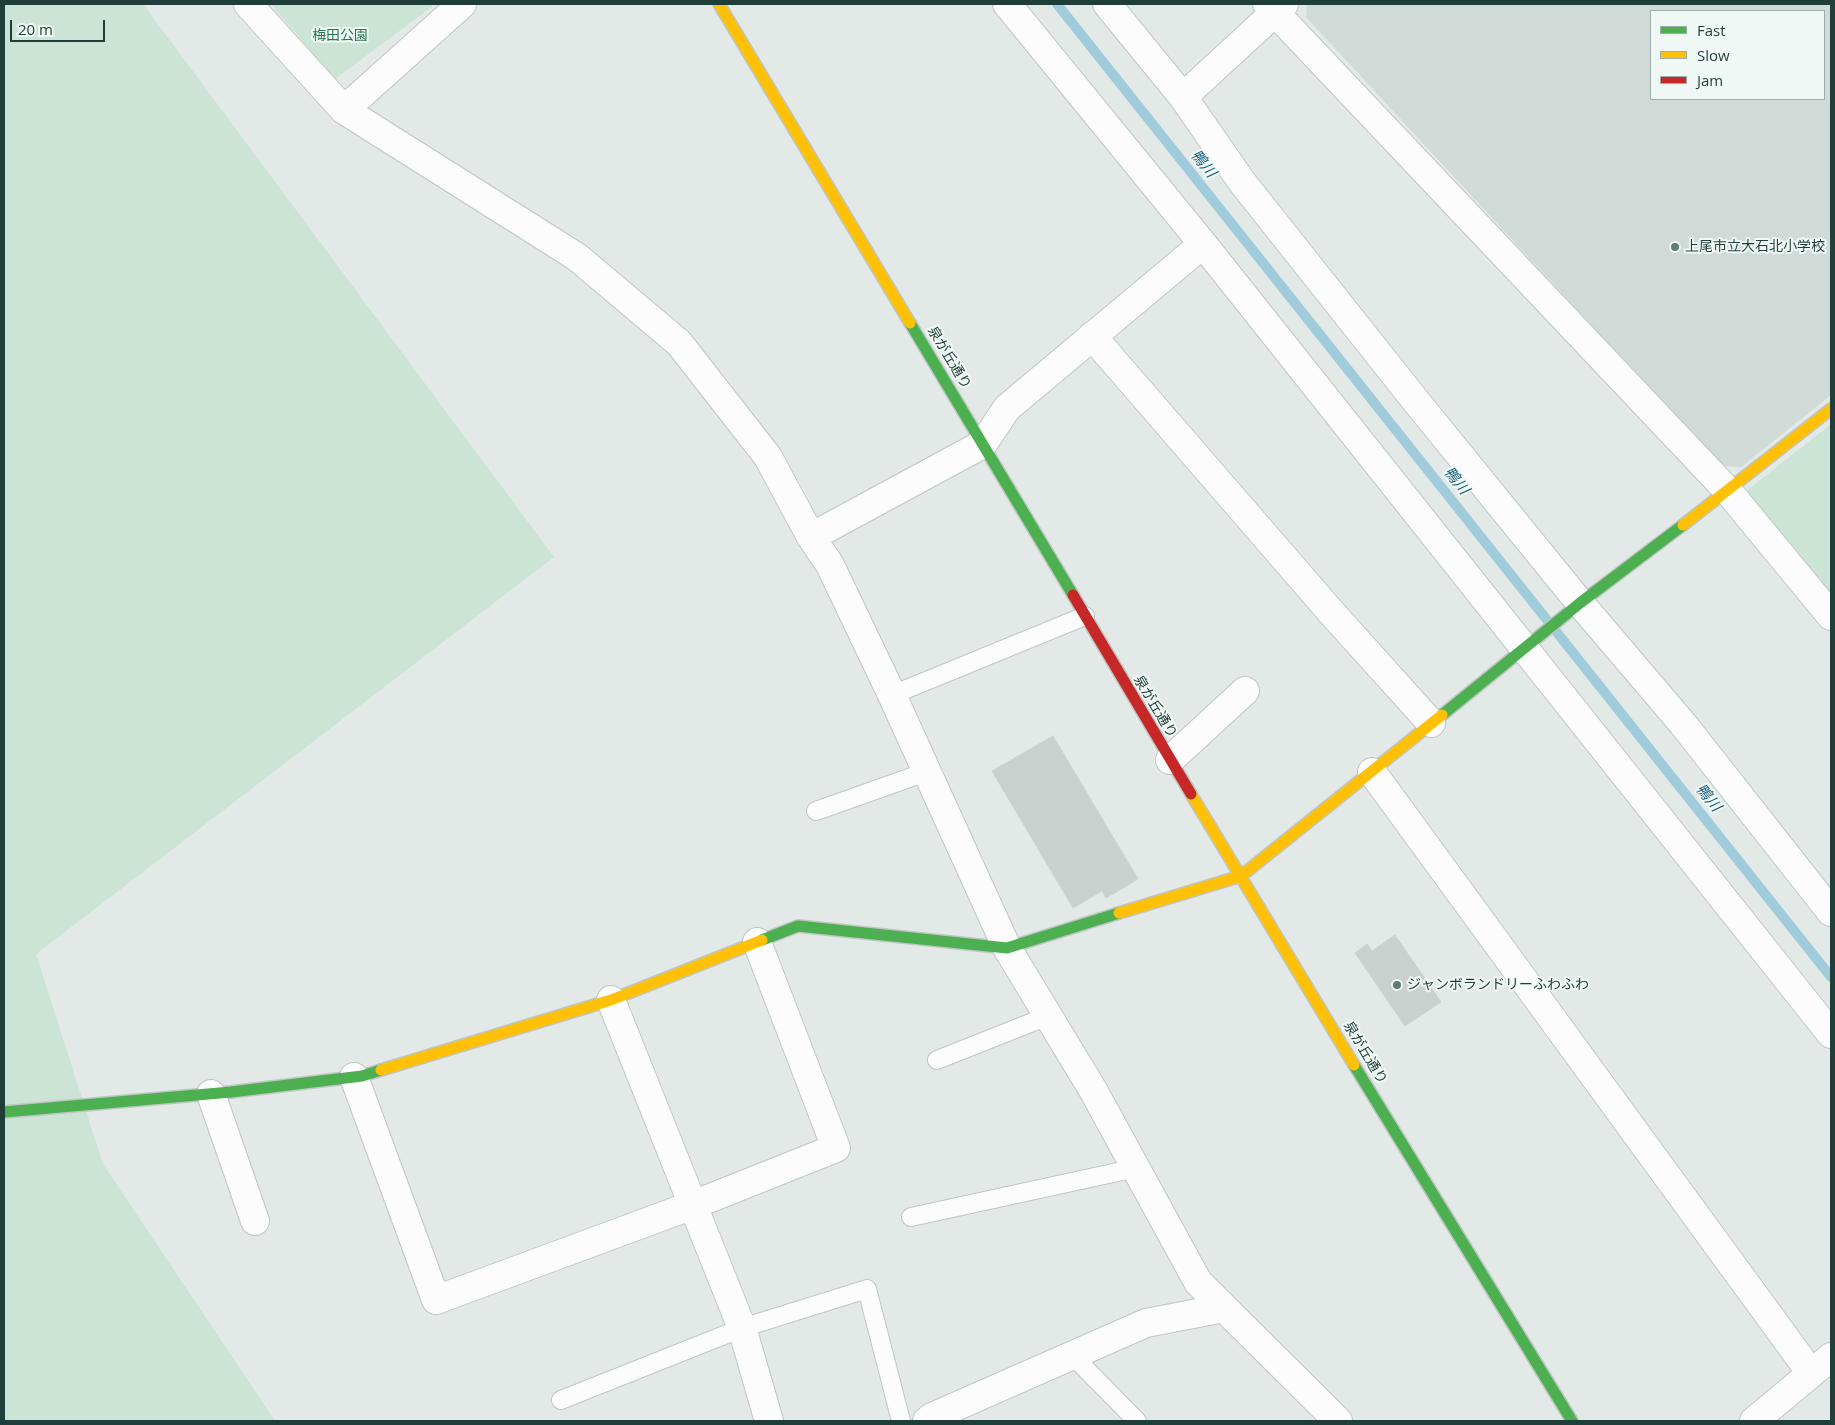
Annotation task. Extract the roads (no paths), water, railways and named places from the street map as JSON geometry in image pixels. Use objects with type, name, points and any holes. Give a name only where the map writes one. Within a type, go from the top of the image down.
[{"type":"street","points":[[248,4],[344,110],[577,257],[679,343],[768,457],[811,537],[830,565],[892,695],[1007,948],[1093,1090],[1198,1282],[1338,1421]]},
{"type":"street","points":[[344,110],[462,4]]},
{"type":"street","name":"泉が丘通り","points":[[718,4],[983,444],[1170,760],[1437,1202],[1572,1421]]},
{"type":"street","points":[[1007,4],[1203,244],[1831,1034]]},
{"type":"street","points":[[1107,4],[1183,97],[1242,182],[1580,603],[1683,724],[1831,912]]},
{"type":"street","points":[[1183,97],[1275,7],[1728,491],[1831,616]]},
{"type":"street","points":[[811,537],[983,444],[1007,408],[1203,244]]},
{"type":"street","points":[[1092,336],[1331,612],[1432,723]]},
{"type":"street","points":[[4,1112],[211,1094],[354,1077],[495,1037],[611,1000],[798,926],[1007,948],[1241,876],[1580,603],[1728,491],[1831,409]]},
{"type":"street","points":[[1170,760],[1245,691]]},
{"type":"street","points":[[1372,772],[1821,1365],[1754,1421]]},
{"type":"street","points":[[354,1077],[436,1300],[693,1205],[836,1148],[757,942]]},
{"type":"street","points":[[611,1000],[742,1328],[770,1421]]},
{"type":"street","points":[[211,1094],[255,1221]]},
{"type":"street","points":[[928,1421],[932,1417],[1146,1322],[1224,1308]]},
{"type":"lane","points":[[892,695],[1085,616]]},
{"type":"lane","points":[[816,811],[926,772]]},
{"type":"lane","points":[[937,1060],[1048,1016]]},
{"type":"lane","points":[[911,1217],[1136,1168]]},
{"type":"lane","points":[[562,1400],[742,1328],[867,1289],[901,1421]]},
{"type":"lane","points":[[1072,1355],[1137,1421]]},
{"type":"waterway","name":"鴨川","points":[[1057,4],[1831,977]]},
{"type":"place","name":"上尾市立大石北小学校","points":[[1675,247]]},
{"type":"place","name":"ジャンボランドリーふわふわ","points":[[1397,985]]},
{"type":"park label","name":"梅田公園","points":[[340,36]]}]
